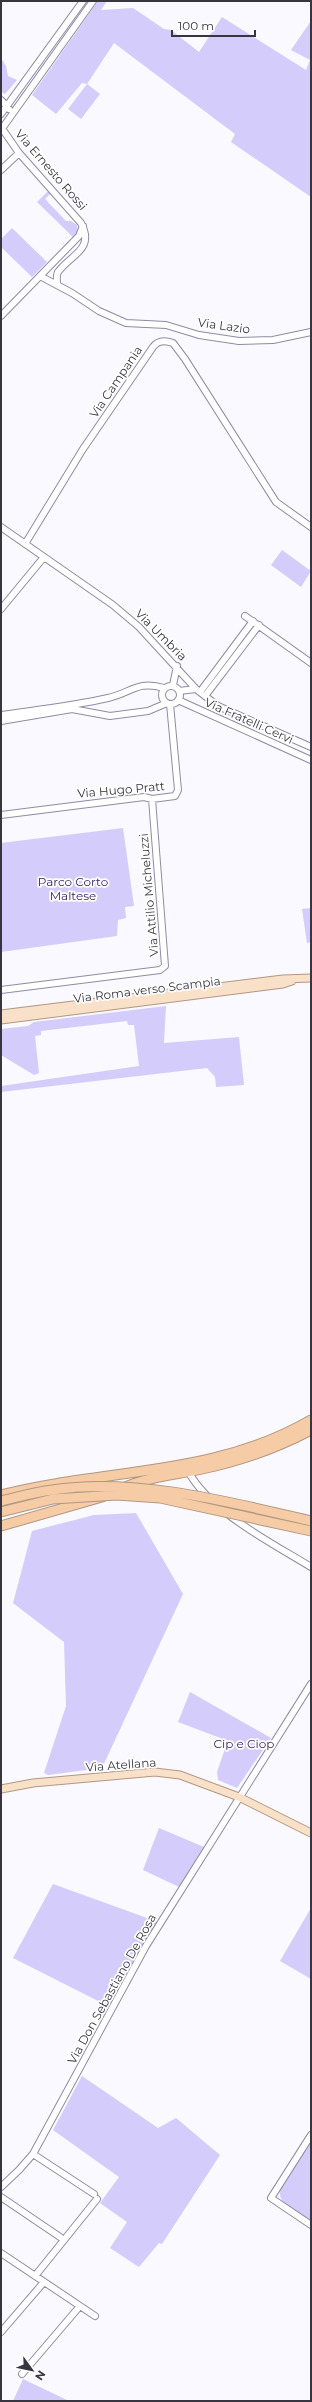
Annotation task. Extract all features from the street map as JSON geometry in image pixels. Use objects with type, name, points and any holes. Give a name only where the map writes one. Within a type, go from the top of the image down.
[{"type":"highway","points":[[1,1495],[46,1485],[153,1471],[198,1462],[266,1442],[311,1420]]},
{"type":"highway","points":[[1,1526],[85,1503],[140,1482],[268,1451],[311,1430]]},
{"type":"highway","points":[[1,1501],[52,1490],[92,1487],[154,1489],[311,1521]]},
{"type":"highway","points":[[1,1512],[53,1499],[124,1495],[160,1498],[311,1531]]},
{"type":"main road","name":"Via Roma verso Scampia","points":[[1,1014],[283,979],[294,980],[311,978]]},
{"type":"main road","name":"Via Roma verso Scampia","points":[[1,1020],[283,984],[294,980]]},
{"type":"main road","name":"Via Atellana","points":[[1,1789],[33,1783],[156,1772],[180,1775],[197,1780],[239,1798],[311,1833]]},
{"type":"street","points":[[1,118],[1,113],[83,1]]},
{"type":"street","points":[[1,129],[93,1]]},
{"type":"street","points":[[1,100],[12,114]]},
{"type":"street","points":[[1,113],[7,121]]},
{"type":"street","name":"Via Ernesto Rossi","points":[[1,129],[18,151],[83,226],[86,242],[58,272]]},
{"type":"street","points":[[1,170],[11,160],[12,153],[18,151]]},
{"type":"street","name":"Via Ernesto Rossi","points":[[1,316],[79,236],[83,226]]},
{"type":"street","points":[[46,270],[58,272],[56,285]]},
{"type":"street","name":"Via Lazio","points":[[40,276],[72,293],[99,311],[126,322],[166,325],[181,330],[239,342],[273,340],[311,332]]},
{"type":"street","name":"Via Campania","points":[[25,544],[88,443],[156,343],[162,341],[173,343],[186,359],[276,502],[311,527]]},
{"type":"street","name":"Via Umbria","points":[[1,527],[131,619],[201,692],[218,706],[250,722],[311,747]]},
{"type":"street","points":[[1,609],[44,557]]},
{"type":"street","points":[[245,616],[311,662]]},
{"type":"street","points":[[201,692],[256,623]]},
{"type":"street","points":[[173,686],[177,666]]},
{"type":"street","points":[[1,715],[110,698],[130,688],[153,685],[164,688],[173,686]]},
{"type":"street","points":[[1,720],[72,709],[110,716],[148,711],[178,700],[179,691],[173,686]]},
{"type":"street","points":[[164,688],[162,697],[169,704]]},
{"type":"street","name":"Via Fratelli Cervi","points":[[179,691],[201,692]]},
{"type":"street","name":"Via Fratelli Cervi","points":[[178,700],[311,760]]},
{"type":"street","name":"Via Hugo Pratt","points":[[1,814],[144,797],[152,799],[172,797],[178,790],[169,704]]},
{"type":"street","name":"Via Attilio Micheluzzi","points":[[1,990],[163,968],[166,963],[152,799]]},
{"type":"street","points":[[188,1471],[196,1486],[239,1523],[311,1567]]},
{"type":"street","name":"Via Don Sebastiano De Rosa","points":[[1,2187],[19,2170],[32,2154],[146,1946],[311,1684]]},
{"type":"street","points":[[311,2136],[271,2198],[311,2225]]},
{"type":"street","points":[[32,2154],[95,2196],[35,2276]]},
{"type":"street","points":[[1,2197],[60,2237]]},
{"type":"street","points":[[1,2253],[94,2316]]},
{"type":"street","points":[[1,2332],[44,2282]]},
{"type":"street","points":[[22,2374],[80,2306]]},
{"type":"green space","points":[[98,1],[107,1],[101,10],[133,8],[164,29],[171,30],[199,52],[222,17],[306,70],[310,60],[291,50],[311,21],[311,197],[231,142],[235,134],[114,43],[87,84],[82,83],[56,114],[32,95]]},
{"type":"green space","points":[[1,58],[6,66],[8,76],[17,80],[5,94],[1,92]]},
{"type":"green space","points":[[87,84],[100,94],[81,119],[68,109]]},
{"type":"green space","points":[[49,190],[51,193],[45,199],[66,221],[71,221],[77,225],[78,232],[73,237],[37,202]]},
{"type":"green space","points":[[12,228],[47,262],[32,277],[1,247],[1,239]]},
{"type":"green space","points":[[282,550],[311,571],[301,587],[271,565]]},
{"type":"green space","name":"Parco Corto Maltese","points":[[123,828],[134,906],[125,907],[126,918],[118,920],[117,936],[1,952],[1,843]]},
{"type":"green space","points":[[311,908],[311,942],[307,943],[302,909]]},
{"type":"green space","points":[[166,1006],[164,1043],[239,1037],[244,1085],[216,1087],[215,1077],[207,1068],[1,1092],[1,1086],[139,1066],[134,1025],[128,1025],[127,1021],[41,1031],[41,1035],[35,1036],[39,1073],[34,1075],[1,1055],[1,1029],[28,1026],[34,1022]]},
{"type":"green space","points":[[136,1513],[183,1594],[102,1768],[48,1775],[44,1773],[66,1706],[64,1642],[13,1603],[32,1531],[94,1515]]},
{"type":"green space","name":"Cip e Ciop","points":[[190,1692],[271,1738],[237,1788],[218,1780],[217,1772],[226,1746],[223,1739],[178,1722]]},
{"type":"green space","points":[[159,1828],[204,1847],[179,1887],[143,1870]]},
{"type":"green space","points":[[53,1884],[158,1922],[131,1965],[110,2007],[13,1958]]},
{"type":"green space","points":[[311,1908],[311,1979],[280,1961]]},
{"type":"green space","points":[[82,2076],[158,2128],[176,2118],[220,2155],[162,2244],[159,2243],[139,2267],[110,2248],[127,2222],[100,2203],[119,2177],[53,2130]]},
{"type":"green space","points":[[311,2141],[311,2222],[294,2212],[285,2204],[280,2194],[280,2188]]},
{"type":"green space","points":[[23,2379],[69,2401],[13,2401]]}]
